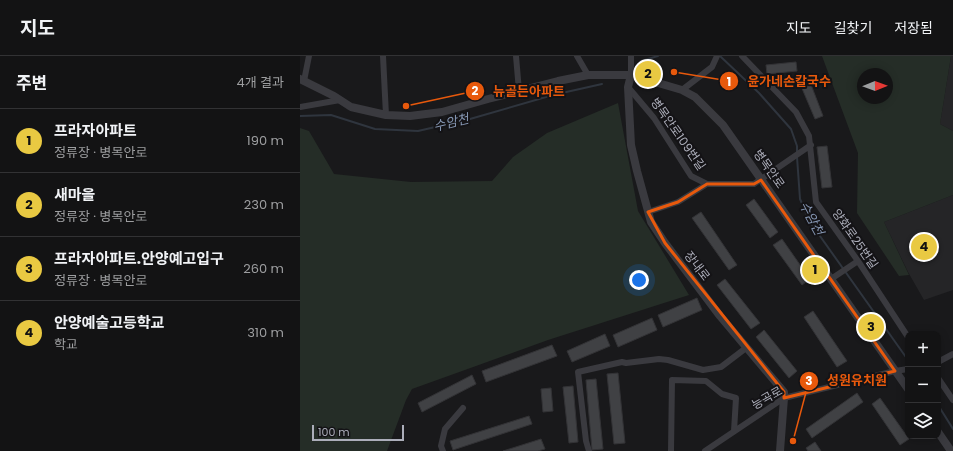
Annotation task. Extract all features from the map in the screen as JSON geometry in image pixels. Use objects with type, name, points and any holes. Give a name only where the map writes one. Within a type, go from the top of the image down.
[{"type":"street","name":"병목안로","points":[[309,56],[302,80],[334,96],[351,107],[386,115],[410,116],[442,112],[558,81],[588,75],[631,75],[682,90],[695,97],[722,124],[761,180],[835,277],[905,385]]},
{"type":"street","points":[[383,56],[386,115]]},
{"type":"street","points":[[516,56],[520,91]]},
{"type":"street","points":[[577,56],[588,75]]},
{"type":"street","points":[[631,56],[631,75]]},
{"type":"street","points":[[682,90],[714,64],[717,56]]},
{"type":"street","name":"양화로25번길","points":[[742,56],[796,112],[809,136],[816,202],[855,263],[905,333]]},
{"type":"street","name":"장내로","points":[[631,75],[628,87],[631,145],[651,222],[665,243],[746,348],[784,392],[784,398]]},
{"type":"street","name":"병목안로109번길","points":[[628,87],[654,118],[691,176],[707,184],[754,184],[761,180]]},
{"type":"street","points":[[300,107],[340,100]]},
{"type":"street","points":[[761,180],[811,145]]},
{"type":"street","points":[[648,212],[678,202],[707,184]]},
{"type":"street","points":[[835,277],[855,263]]},
{"type":"street","points":[[589,451],[586,441],[578,372],[622,362],[626,363],[659,359],[668,360],[703,370],[721,367],[746,348]]},
{"type":"street","points":[[941,360],[953,354]]},
{"type":"street","points":[[703,370],[706,381],[722,394],[736,398],[734,431]]},
{"type":"street","name":"능곡로","points":[[705,451],[784,398],[895,371],[905,370]]},
{"type":"street","points":[[671,451],[672,380],[706,381]]},
{"type":"street","points":[[941,382],[952,398]]},
{"type":"street","points":[[780,451],[784,398]]},
{"type":"street","points":[[443,451],[441,446],[445,429],[463,408]]},
{"type":"street","points":[[941,436],[951,451]]},
{"type":"highlighted area","points":[[761,180],[895,371],[784,398],[784,392],[665,243],[648,212],[678,202],[707,184],[754,184]]},
{"type":"shaded area","points":[[822,56],[951,56],[940,124],[953,131],[953,195],[884,222],[909,275],[899,276],[857,213],[858,153]]},
{"type":"shaded area","points":[[951,56],[953,56],[953,131],[940,124]]},
{"type":"shaded area","points":[[618,103],[638,211],[689,295],[548,340],[412,389],[406,400],[387,451],[300,451],[300,128],[309,131],[334,174],[411,182],[492,181],[513,157],[547,133]]},
{"type":"shaded area","points":[[953,195],[953,290],[924,300],[908,272],[884,222]]},
{"type":"building","points":[[796,62],[797,71],[767,74],[766,65]]},
{"type":"building","points":[[810,82],[823,116],[815,119],[801,86]]},
{"type":"building","points":[[827,146],[832,187],[822,188],[817,147]]},
{"type":"building","points":[[754,199],[778,232],[770,238],[746,205]]},
{"type":"building","points":[[701,212],[737,265],[729,270],[692,218]]},
{"type":"building","points":[[782,239],[810,279],[802,285],[773,245]]},
{"type":"building","points":[[725,279],[760,323],[751,329],[717,285]]},
{"type":"building","points":[[697,298],[702,310],[663,327],[658,315]]},
{"type":"building","points":[[813,311],[847,361],[837,367],[804,317]]},
{"type":"building","points":[[652,318],[657,330],[618,347],[613,335]]},
{"type":"building","points":[[764,330],[797,371],[789,378],[756,337]]},
{"type":"building","points":[[605,334],[610,346],[572,362],[567,351]]},
{"type":"building","points":[[552,345],[557,356],[486,382],[482,371]]},
{"type":"building","points":[[618,373],[625,443],[614,444],[607,374]]},
{"type":"building","points":[[472,375],[476,384],[422,412],[418,403]]},
{"type":"building","points":[[596,379],[603,449],[592,450],[586,380]]},
{"type":"building","points":[[573,386],[578,442],[569,443],[563,387]]},
{"type":"building","points":[[551,388],[553,411],[543,412],[541,389]]},
{"type":"building","points":[[857,393],[863,402],[812,438],[806,429]]},
{"type":"building","points":[[880,398],[905,433],[905,439],[909,439],[900,445],[872,404]]},
{"type":"building","points":[[529,416],[532,424],[453,450],[450,441]]},
{"type":"building","points":[[541,439],[545,449],[538,451],[503,451]]},
{"type":"building","points":[[815,442],[821,451],[808,451],[806,448]]},
{"type":"waterway","name":"수암천","points":[[641,61],[658,56]]},
{"type":"waterway","name":"수암천","points":[[720,56],[759,93],[791,129],[797,146],[797,152]]},
{"type":"waterway","name":"수암천","points":[[300,116],[331,115],[375,129],[418,131],[470,119],[553,95],[602,84]]},
{"type":"waterway","name":"수암천","points":[[797,157],[800,199],[810,222],[905,356]]},
{"type":"waterway","name":"수암천","points":[[941,410],[953,429]]},
{"type":"place","name":"윤가네손칼국수","points":[[674,72]]},
{"type":"place","name":"새마을","points":[[648,74]]},
{"type":"place","name":"뉴골든아파트","points":[[406,106]]},
{"type":"place","name":"안양예술고등학교","points":[[924,247]]},
{"type":"place","name":"프라자아파트","points":[[815,270]]},
{"type":"place","name":"프라자아파트.안양예고입구","points":[[871,327]]},
{"type":"place","name":"성원유치원","points":[[793,441]]}]
